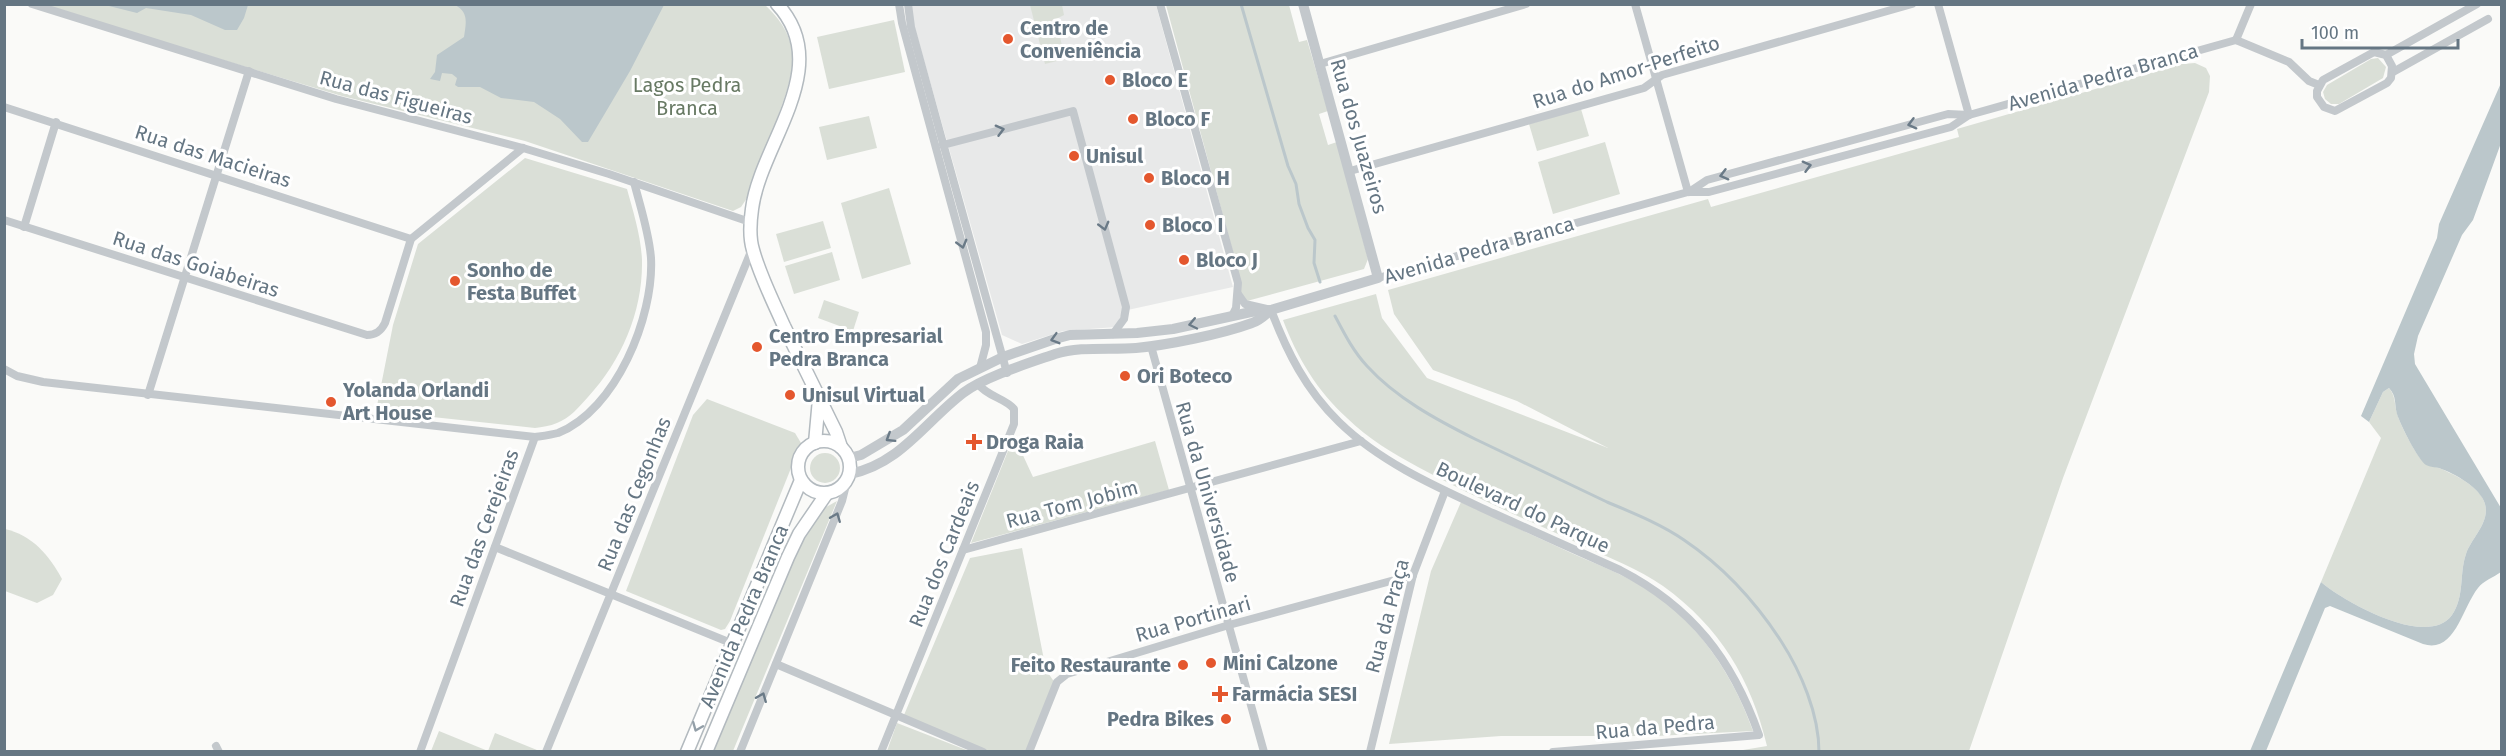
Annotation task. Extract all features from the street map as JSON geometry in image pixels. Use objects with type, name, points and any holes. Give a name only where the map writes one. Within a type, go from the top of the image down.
[{"type":"main road","points":[[777,4],[792,27],[798,48],[799,69],[792,101],[754,198],[750,222],[752,249],[767,289],[841,447],[849,458],[848,477],[835,492],[827,494],[812,491],[801,480],[798,466],[803,452],[815,443],[828,441],[841,447]]},
{"type":"main road","points":[[815,443],[819,398]]},
{"type":"main road","name":"Avenida Pedra Branca","points":[[687,752],[801,480]]},
{"type":"main road","name":"Avenida Pedra Branca","points":[[706,752],[788,557],[799,534],[827,494]]},
{"type":"street","name":"Rua das Figueiras","points":[[32,4],[336,99],[523,148],[634,182],[750,222]]},
{"type":"street","points":[[899,4],[902,23],[986,332],[986,345],[980,368]]},
{"type":"street","points":[[908,4],[911,27],[1007,373]]},
{"type":"street","points":[[1160,4],[1238,283],[1236,308],[1232,316]]},
{"type":"street","name":"Rua dos Juazeiros","points":[[1303,4],[1378,278]]},
{"type":"street","points":[[1320,64],[1526,4]]},
{"type":"street","points":[[1635,4],[1689,192]]},
{"type":"street","name":"Rua do Amor-Perfeito","points":[[1350,171],[1644,88],[1656,78],[1912,4]]},
{"type":"street","points":[[1938,4],[1969,115]]},
{"type":"street","points":[[2252,4],[2236,40],[2289,62],[2308,81],[2319,85]]},
{"type":"street","points":[[2386,55],[2392,66],[2387,83],[2335,111],[2320,103],[2317,97],[2319,85],[2323,80],[2368,53],[2386,55],[2477,4]]},
{"type":"street","points":[[2392,72],[2488,19]]},
{"type":"street","name":"Avenida Pedra Branca","points":[[849,458],[861,455],[903,430],[948,387],[980,368],[1003,357],[1062,337],[1173,329],[1271,310],[1689,192],[1709,192],[1951,127],[1969,115],[2236,40]]},
{"type":"street","points":[[148,395],[249,71]]},
{"type":"street","name":"Rua das Macieiras","points":[[4,107],[411,239]]},
{"type":"street","points":[[943,145],[1073,111],[1126,307],[1124,319],[1113,334]]},
{"type":"street","name":"Avenida Pedra Branca","points":[[1689,192],[1707,180],[1948,114],[1969,115]]},
{"type":"street","points":[[24,226],[56,122]]},
{"type":"street","points":[[411,239],[523,148]]},
{"type":"street","name":"Rua das Cerejeiras","points":[[420,752],[535,437],[560,431],[579,420],[601,399],[623,369],[639,331],[648,298],[651,259],[634,182]]},
{"type":"street","name":"Rua das Goiabeiras","points":[[4,220],[367,335],[378,333],[385,323],[411,239]]},
{"type":"street","name":"Rua das Cegonhas","points":[[546,752],[752,249]]},
{"type":"street","points":[[1238,294],[1245,304],[1271,310]]},
{"type":"street","name":"Avenida Pedra Branca","points":[[848,477],[866,471],[909,444],[962,394],[978,384],[1066,351],[1151,346],[1254,322],[1271,310]]},
{"type":"street","name":"Boulevard do Parque","points":[[1271,310],[1286,349],[1306,383],[1338,421],[1361,441],[1445,491],[1620,570],[1641,581],[1670,602],[1698,627],[1721,656],[1749,708],[1758,735]]},
{"type":"street","name":"Rua da Universidade","points":[[1151,346],[1264,752]]},
{"type":"street","points":[[4,369],[16,376],[43,382],[535,437]]},
{"type":"street","name":"Rua dos Cardeais","points":[[881,752],[1016,417],[1010,404],[990,395],[978,384]]},
{"type":"street","name":"Rua Tom Jobim","points":[[963,550],[1361,441]]},
{"type":"street","points":[[740,752],[842,501],[848,477]]},
{"type":"street","name":"Rua da Praça","points":[[1370,752],[1413,575],[1445,491]]},
{"type":"street","points":[[495,547],[731,643]]},
{"type":"street","name":"Rua Portinari","points":[[1029,752],[1057,682],[1066,674],[1229,625],[1413,575]]},
{"type":"street","points":[[776,664],[983,752]]},
{"type":"street","name":"Rua da Pedra","points":[[1553,752],[1758,735]]},
{"type":"shaded area","points":[[105,5],[248,5],[237,30],[225,30],[191,15],[146,8],[137,13]]},
{"type":"shaded area","points":[[455,5],[664,5],[630,71],[588,142],[582,142],[560,119],[534,102],[501,98],[480,87],[458,87],[455,85],[457,78],[452,74],[442,73],[440,81],[430,79],[435,72],[437,55],[464,37],[465,15]]},
{"type":"shaded area","name":"Unisul","points":[[910,5],[1156,5],[1233,287],[1123,311],[1116,327],[1063,331],[1022,344],[1002,335]]},
{"type":"shaded area","points":[[2501,83],[2501,143],[2473,220],[2462,235],[2418,336],[2414,354],[2415,364],[2501,508],[2501,572],[2480,586],[2450,636],[2434,645],[2423,644],[2330,606],[2325,608],[2266,751],[2250,751],[2321,582],[2332,591],[2366,610],[2406,625],[2425,627],[2440,624],[2452,615],[2456,608],[2466,554],[2483,524],[2485,504],[2478,492],[2459,478],[2423,462],[2402,425],[2392,391],[2389,388],[2383,392],[2369,422],[2361,416],[2437,238],[2439,224]]},
{"type":"green space","name":"Lagos Pedra Branca","points":[[41,5],[765,5],[778,19],[791,46],[791,73],[774,129],[747,198],[741,207],[733,211],[525,141],[342,96]]},
{"type":"green space","points":[[1030,5],[1062,5],[1064,15],[1056,19],[1065,59],[1045,64]]},
{"type":"green space","points":[[1166,5],[1289,5],[1299,42],[1307,40],[1328,111],[1319,114],[1328,145],[1337,142],[1368,259],[1364,269],[1247,301],[1241,297],[1241,282]]},
{"type":"green space","points":[[894,20],[905,72],[829,89],[817,37]]},
{"type":"green space","points":[[2378,58],[2386,67],[2383,78],[2339,104],[2331,104],[2325,99],[2323,92],[2327,85],[2371,59]]},
{"type":"green space","points":[[2195,63],[2206,68],[2210,76],[2209,92],[2063,478],[1969,751],[1737,751],[1767,746],[1752,698],[1742,677],[1717,637],[1701,619],[1663,586],[1644,574],[1458,488],[1372,439],[1336,408],[1317,385],[1301,360],[1283,320],[1376,294],[1382,318],[1427,378],[1608,448],[1517,401],[1433,370],[1394,314],[1388,290],[1708,199],[1711,207],[1959,137],[1957,129],[2182,64]]},
{"type":"green space","points":[[1581,109],[1589,136],[1537,151],[1529,124]]},
{"type":"green space","points":[[869,116],[877,148],[827,160],[819,127]]},
{"type":"green space","points":[[1605,142],[1620,194],[1553,214],[1538,162]]},
{"type":"green space","points":[[525,158],[627,189],[640,242],[641,279],[639,298],[628,334],[611,367],[574,412],[562,421],[546,426],[535,428],[376,411],[393,325],[418,244]]},
{"type":"green space","points":[[889,188],[911,264],[862,279],[841,203]]},
{"type":"green space","points":[[823,221],[831,248],[784,262],[776,234]]},
{"type":"green space","points":[[832,252],[840,280],[794,294],[785,266]]},
{"type":"green space","points":[[824,300],[859,312],[853,331],[818,318]]},
{"type":"green space","points":[[2389,388],[2394,397],[2401,425],[2423,461],[2466,482],[2478,492],[2485,504],[2483,524],[2466,554],[2456,608],[2452,615],[2440,624],[2425,627],[2406,625],[2386,619],[2332,591],[2321,582],[2381,438],[2369,422],[2383,392]]},
{"type":"green space","points":[[707,399],[795,433],[801,443],[730,621],[725,629],[721,630],[626,591],[693,415]]},
{"type":"green space","points":[[1014,436],[1033,477],[1155,441],[1169,490],[971,543]]},
{"type":"green space","points":[[825,453],[836,457],[840,468],[836,479],[825,483],[814,479],[810,468],[814,457]]},
{"type":"green space","points":[[837,501],[733,751],[713,752],[801,539],[819,511]]},
{"type":"green space","points":[[1461,502],[1623,576],[1660,598],[1694,630],[1723,667],[1753,731],[1656,736],[1501,736],[1389,744],[1431,571]]},
{"type":"green space","points":[[5,529],[31,541],[51,562],[62,579],[53,595],[37,603],[5,591]]},
{"type":"green space","points":[[1022,548],[1046,670],[1055,683],[1028,751],[987,751],[904,715],[970,558]]},
{"type":"green space","points":[[897,723],[969,751],[887,751]]},
{"type":"green space","points":[[439,731],[488,751],[495,733],[537,750],[537,752],[431,751]]},
{"type":"waterway","points":[[1241,4],[1288,166],[1296,184],[1299,204],[1315,240],[1314,263],[1320,282]]},
{"type":"waterway","points":[[1335,316],[1353,348],[1367,366],[1378,378],[1404,398],[1475,439],[1666,529],[1699,550],[1725,573],[1760,612],[1781,641],[1795,666],[1812,708],[1819,752]]},
{"type":"place","name":"Centro de Conveniência","points":[[1008,39]]},
{"type":"place","name":"Bloco E","points":[[1110,80]]},
{"type":"place","name":"Bloco F","points":[[1133,119]]},
{"type":"place","name":"Unisul","points":[[1074,156]]},
{"type":"place","name":"Bloco H","points":[[1149,178]]},
{"type":"place","name":"Bloco I","points":[[1150,225]]},
{"type":"place","name":"Bloco J","points":[[1184,260]]},
{"type":"place","name":"Sonho de Festa Buffet","points":[[455,281]]},
{"type":"place","name":"Centro Empresarial Pedra Branca","points":[[757,347]]},
{"type":"place","name":"Ori Boteco","points":[[1125,376]]},
{"type":"place","name":"Unisul Virtual","points":[[790,395]]},
{"type":"place","name":"Yolanda Orlandi Art House","points":[[331,402]]},
{"type":"place","name":"Droga Raia","points":[[974,442]]},
{"type":"place","name":"Mini Calzone","points":[[1211,663]]},
{"type":"place","name":"Feito Restaurante","points":[[1183,665]]},
{"type":"place","name":"Farmácia SESI","points":[[1220,694]]},
{"type":"place","name":"Pedra Bikes","points":[[1226,719]]}]
